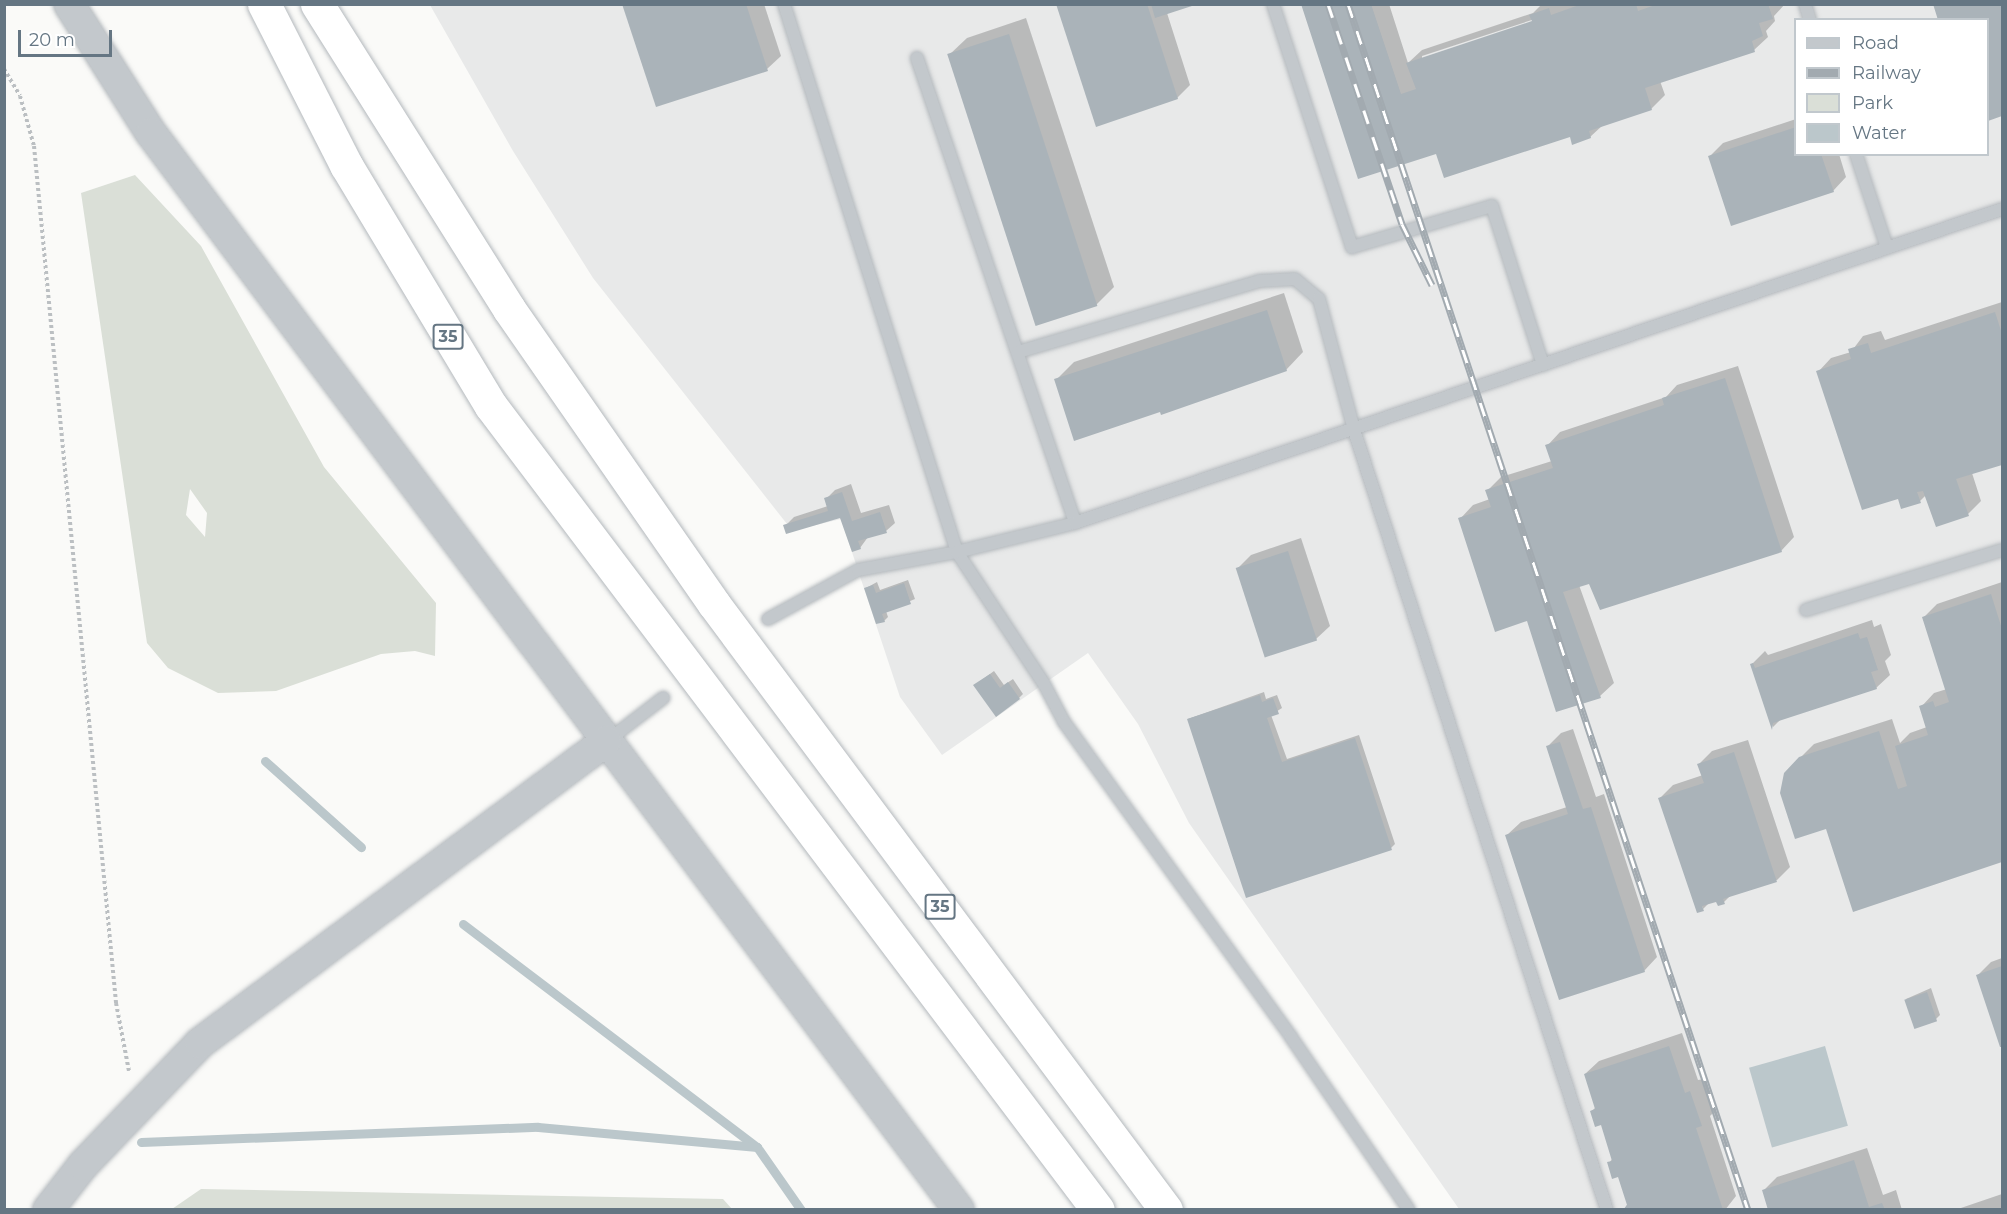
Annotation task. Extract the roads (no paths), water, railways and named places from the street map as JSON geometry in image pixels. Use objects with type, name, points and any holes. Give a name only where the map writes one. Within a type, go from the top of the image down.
[{"type":"highway","name":"35","points":[[264,4],[346,165],[491,406],[1098,1209]]},
{"type":"highway","name":"35","points":[[317,4],[508,309],[714,604],[1166,1209]]},
{"type":"street","points":[[69,4],[151,134],[959,1209]]},
{"type":"street","points":[[48,1209],[84,1165],[200,1043],[606,741]]},
{"type":"lane","points":[[784,4],[957,552],[1044,684],[1064,722],[1284,1028],[1408,1209]]},
{"type":"lane","points":[[1273,4],[1352,247],[1492,206],[1543,365]]},
{"type":"lane","points":[[917,58],[1075,523]]},
{"type":"lane","points":[[1857,156],[1887,248]]},
{"type":"lane","points":[[768,619],[858,570],[957,552],[1075,523],[2002,208]]},
{"type":"lane","points":[[1018,352],[1259,281],[1295,279],[1319,299],[1354,430],[1607,1209]]},
{"type":"lane","points":[[1806,610],[2002,550]]},
{"type":"lane","points":[[606,741],[663,698]]},
{"type":"water","points":[[1825,1046],[1848,1126],[1772,1148],[1749,1068]]},
{"type":"waterway","points":[[265,761],[361,847]]},
{"type":"waterway","points":[[463,924],[757,1147],[801,1210]]},
{"type":"waterway","points":[[141,1142],[538,1127],[757,1147]]},
{"type":"railway","points":[[1328,4],[1402,224],[1432,285]]},
{"type":"railway","points":[[1348,4],[1748,1210]]}]
